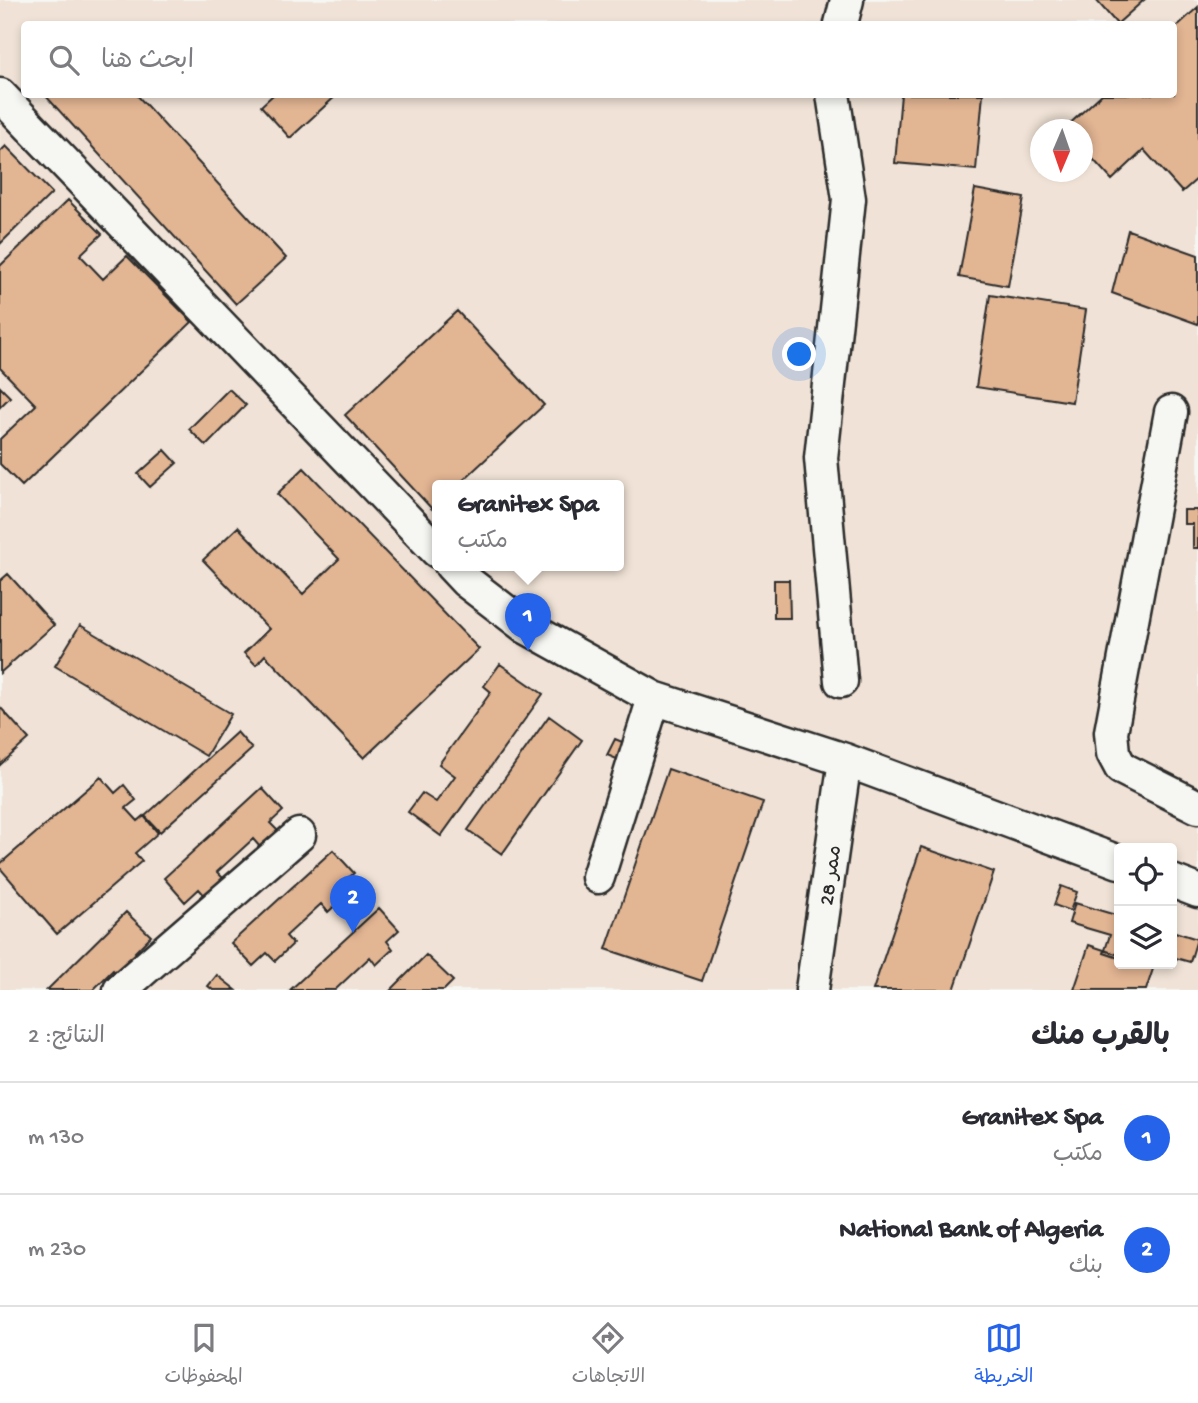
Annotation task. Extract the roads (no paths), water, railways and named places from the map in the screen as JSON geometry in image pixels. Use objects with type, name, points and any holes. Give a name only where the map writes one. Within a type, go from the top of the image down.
[{"type":"lane","points":[[842,21],[847,0]]},
{"type":"lane","points":[[834,98],[849,199],[821,458],[841,681]]},
{"type":"lane","points":[[5,111],[432,546]]},
{"type":"lane","points":[[1171,412],[1111,732],[1113,753],[1121,768],[1198,807]]},
{"type":"lane","points":[[456,571],[466,582],[526,627],[654,698],[845,760],[1114,860]]},
{"type":"lane","points":[[597,877],[654,698]]},
{"type":"lane","name":"ممر 28","points":[[812,990],[845,760]]},
{"type":"lane","points":[[120,990],[299,835]]},
{"type":"lane","points":[[1177,883],[1198,891]]},
{"type":"place","name":"Granitex Spa","points":[[528,651]]},
{"type":"place","name":"National Bank of Algeria","points":[[353,933]]}]
